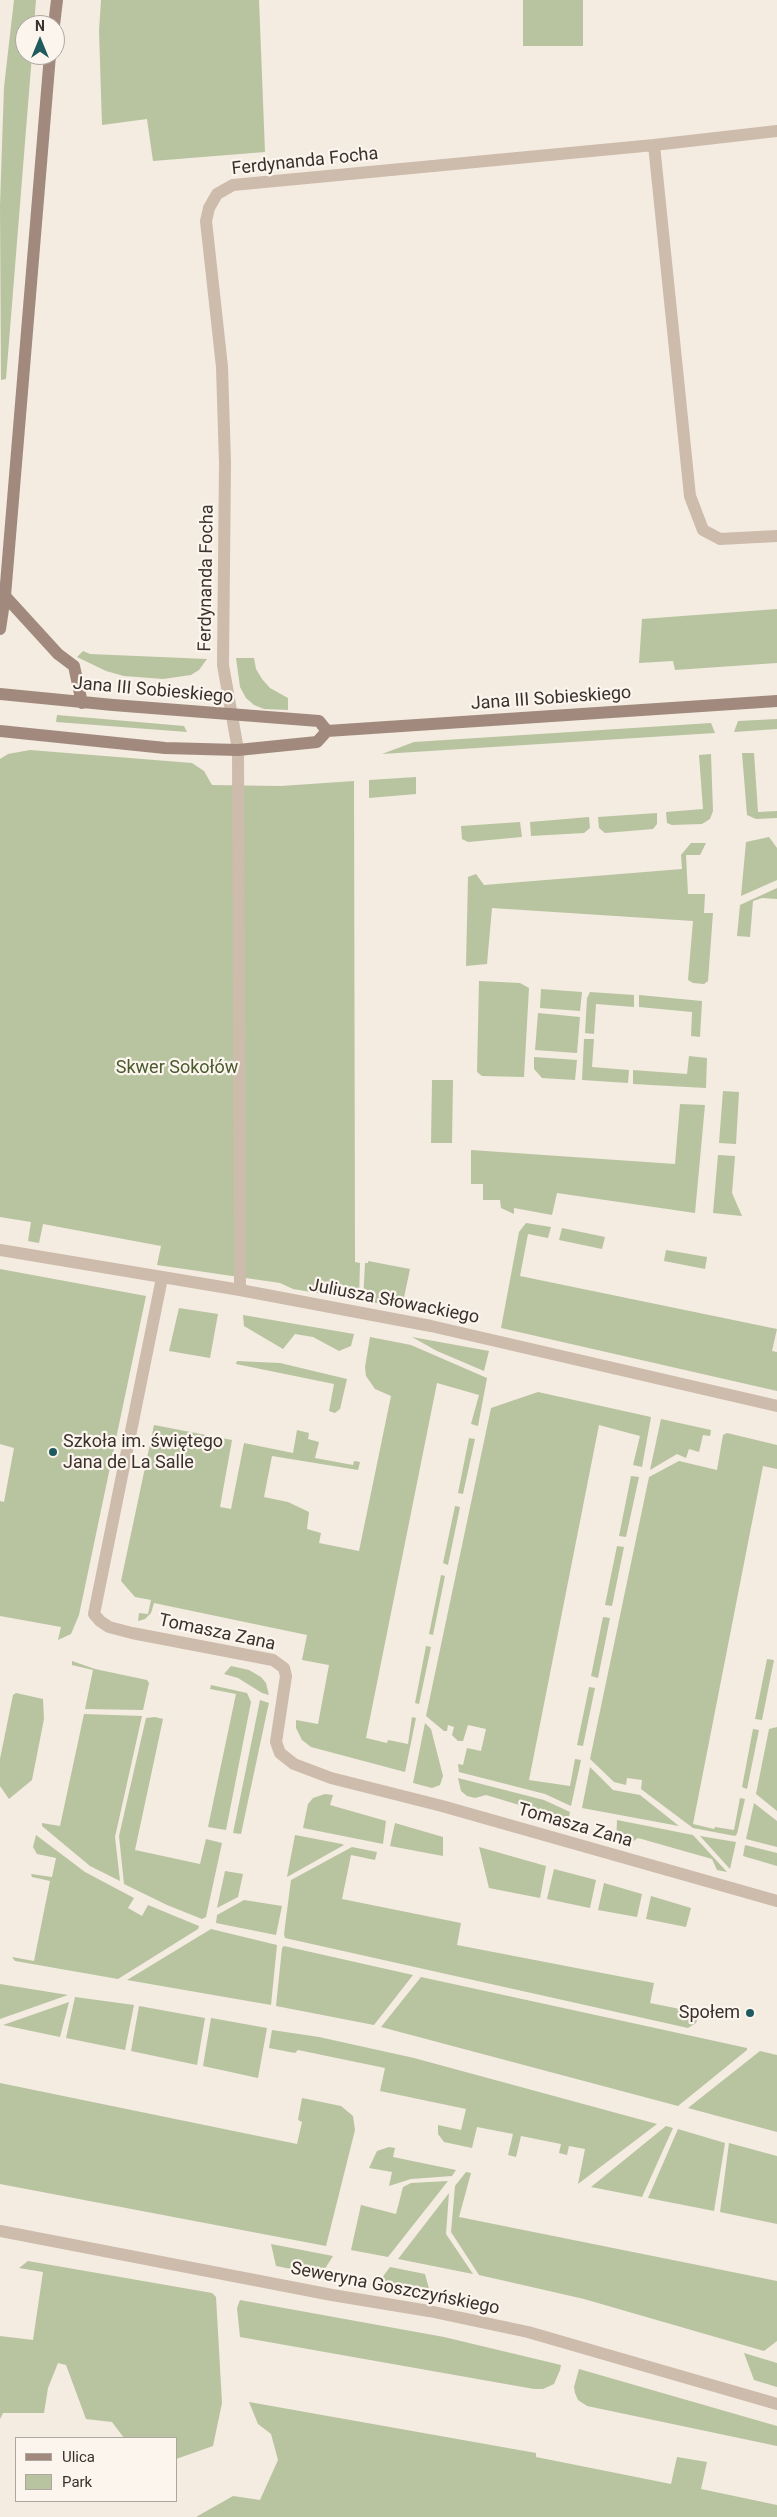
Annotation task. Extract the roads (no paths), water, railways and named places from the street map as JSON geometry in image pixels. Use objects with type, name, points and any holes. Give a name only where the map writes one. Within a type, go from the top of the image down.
[{"type":"street","points":[[55,15],[57,0]]},
{"type":"street","points":[[0,629],[5,596],[49,65]]},
{"type":"street","name":"Ferdynanda Focha","points":[[240,1290],[238,750],[230,715],[223,665],[225,463],[222,367],[206,221],[209,208],[217,194],[233,185],[654,145],[777,131]]},
{"type":"street","points":[[654,145],[690,496],[703,530],[720,539],[777,536]]},
{"type":"street","points":[[5,596],[58,654],[74,666],[82,703]]},
{"type":"street","name":"Jana III Sobieskiego","points":[[0,694],[82,703],[319,721],[327,731]]},
{"type":"street","name":"Jana III Sobieskiego","points":[[0,732],[165,748],[238,750],[317,742],[327,731],[777,701]]},
{"type":"street","name":"Juliusza Słowackiego","points":[[0,1250],[240,1290],[440,1328],[777,1406]]},
{"type":"street","name":"Tomasza Zana","points":[[162,1278],[94,1614],[100,1622],[108,1628],[274,1660],[284,1668],[286,1676],[276,1742],[280,1752],[294,1764],[331,1778],[442,1806],[777,1901]]},
{"type":"street","name":"Seweryna Goszczyńskiego","points":[[0,2231],[332,2295],[429,2311],[528,2332],[777,2404]]},
{"type":"place","name":"Szkoła im. świętego Jana de La Salle","points":[[53,1452]]},
{"type":"place","name":"Społem","points":[[750,2013]]},
{"type":"park label","name":"Skwer Sokołów","points":[[177,1068]]}]
